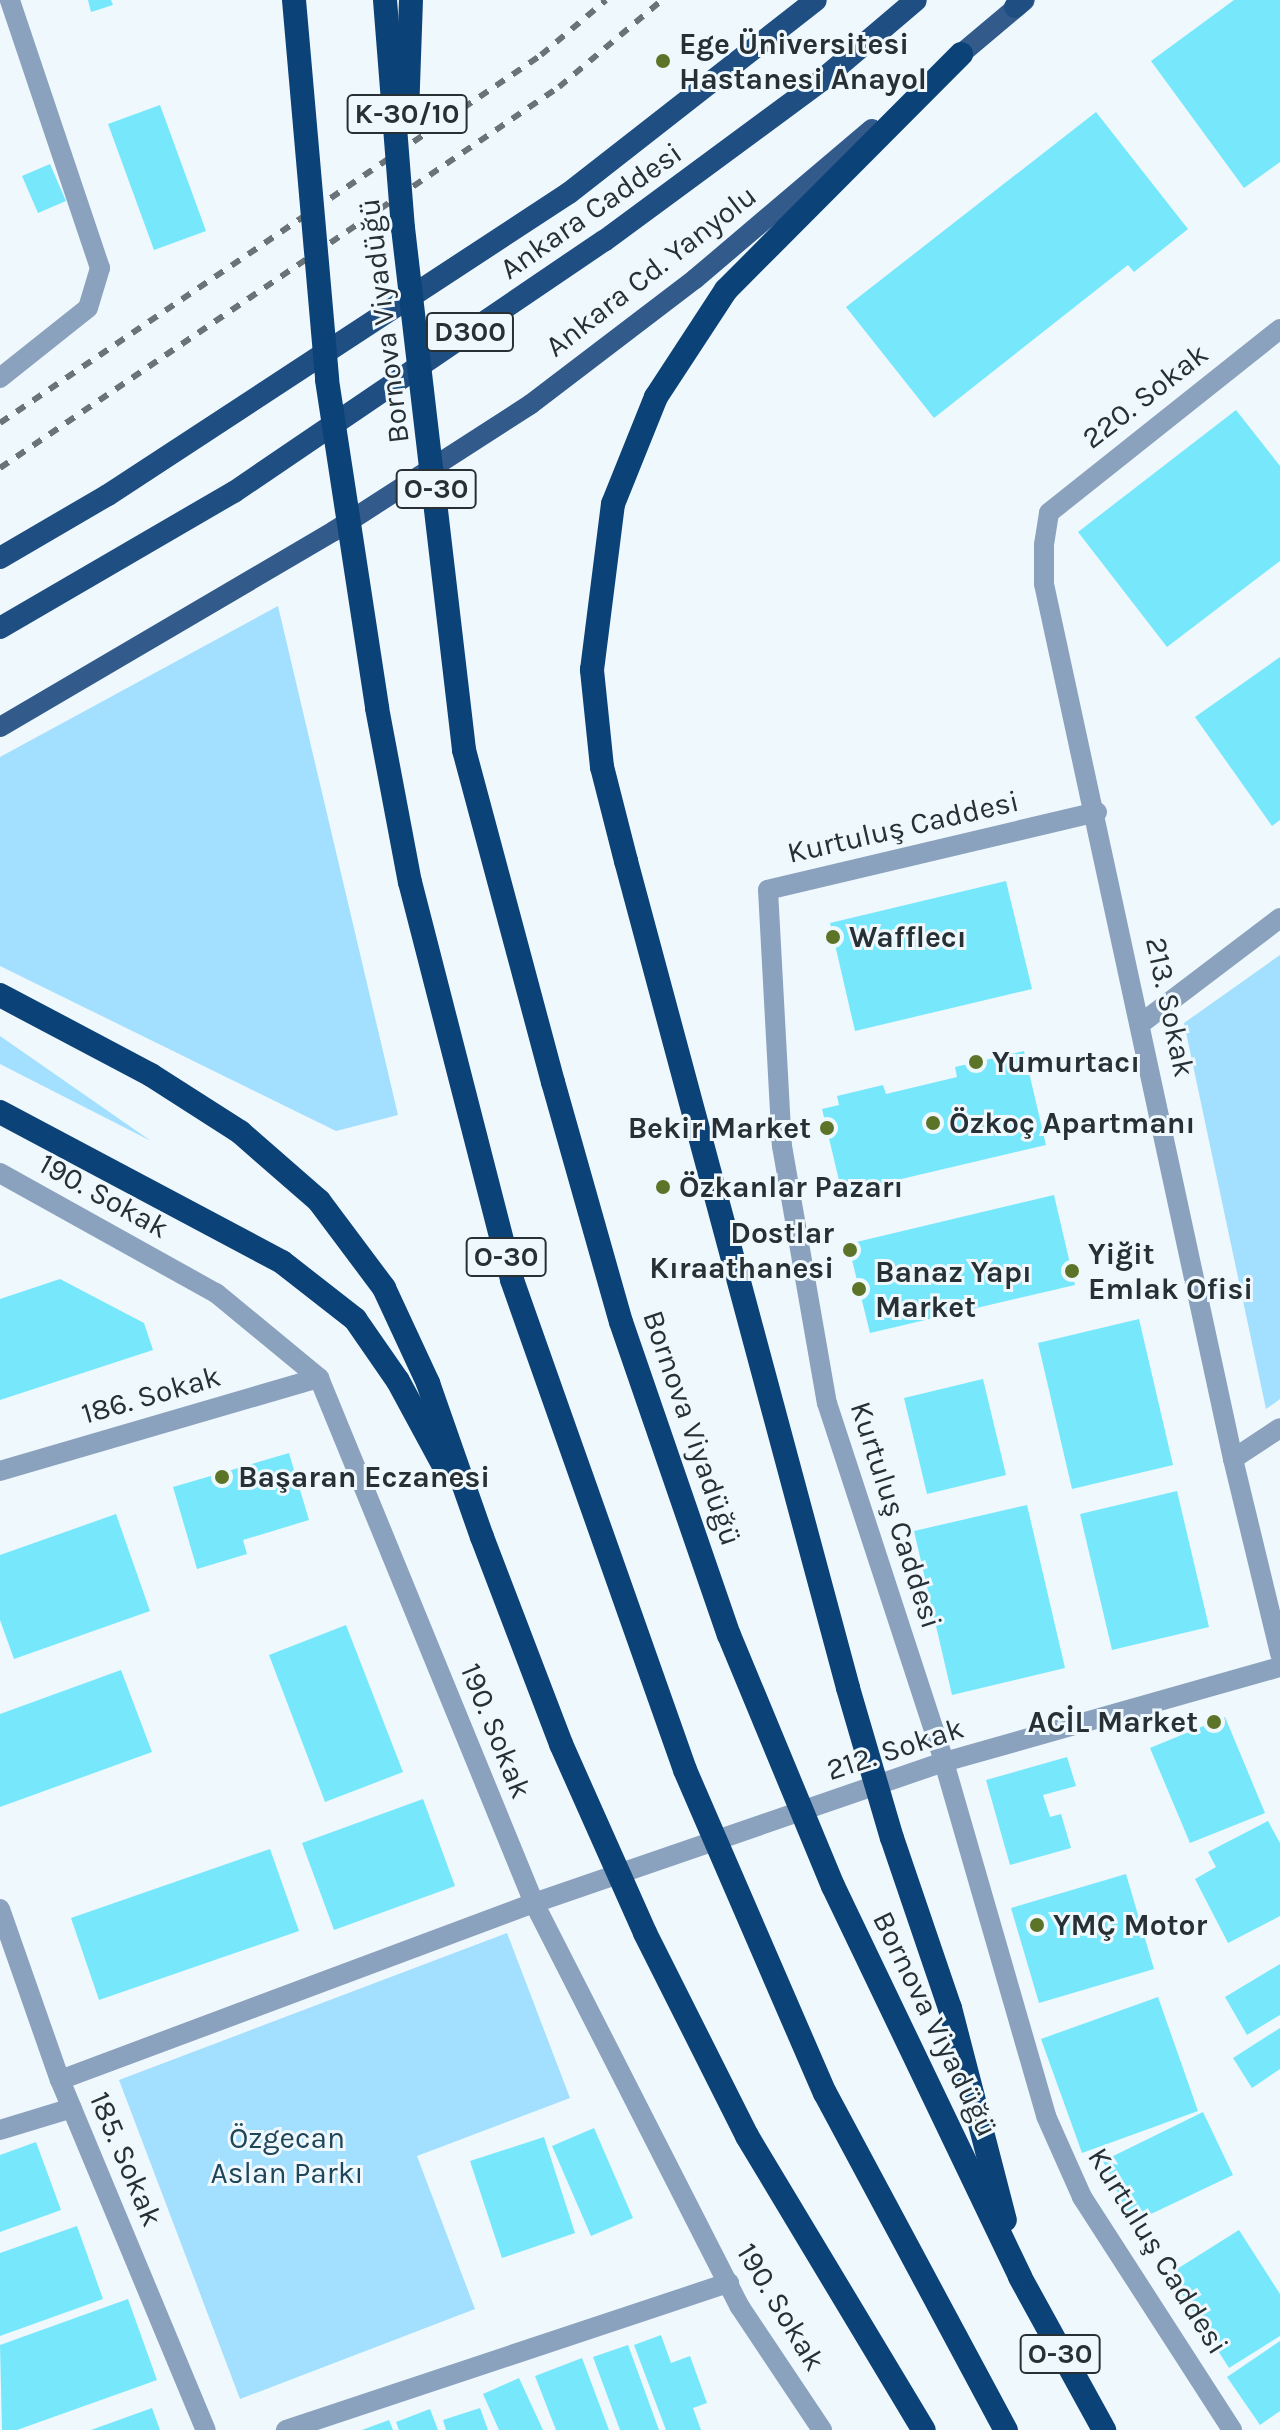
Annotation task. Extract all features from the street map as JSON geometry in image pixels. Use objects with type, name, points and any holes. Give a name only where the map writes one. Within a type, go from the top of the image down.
[{"type":"highway","name":"Bornova Viyadüğü","points":[[294,0],[327,380],[377,708],[410,882],[512,1280],[685,1770],[825,2093],[1006,2430]]},
{"type":"highway","name":"Bornova Viyadüğü","points":[[385,0],[403,228],[464,750],[621,1322],[729,1635],[820,1856],[1020,2277],[1104,2430]]},
{"type":"highway","name":"K-30/10","points":[[403,228],[411,0]]},
{"type":"highway","name":"Ankara Caddesi","points":[[0,558],[108,495],[569,193],[816,0]]},
{"type":"highway","name":"Ankara Caddesi","points":[[0,628],[234,492],[604,241],[822,80],[916,0]]},
{"type":"highway","points":[[961,54],[726,290],[656,397],[613,504],[592,670],[602,767],[848,1688],[892,1838],[950,2008],[1020,2277]]},
{"type":"highway","points":[[0,995],[163,1083],[240,1132],[319,1201],[384,1288],[428,1383],[482,1537],[561,1744],[645,1933],[747,2136],[924,2430]]},
{"type":"highway","points":[[0,1112],[282,1262],[355,1319],[398,1381],[482,1537]]},
{"type":"main road","name":"Ankara Cd. Yanyolu","points":[[0,727],[334,531],[531,404],[695,279],[1021,2]]},
{"type":"street","points":[[0,378],[88,308],[100,268],[10,0]]},
{"type":"street","name":"220. Sokak","points":[[1049,513],[1280,329]]},
{"type":"street","name":"213. Sokak","points":[[1049,513],[1044,584],[1143,1022],[1233,1459],[1280,1654]]},
{"type":"street","name":"Kurtuluş Caddesi","points":[[1097,812],[768,890],[782,1146],[827,1403],[944,1762],[1046,2116],[1082,2197],[1232,2430]]},
{"type":"street","points":[[1143,1022],[1280,918]]},
{"type":"street","name":"190. Sokak","points":[[0,1173],[216,1293],[319,1378],[534,1903],[729,2283],[822,2430]]},
{"type":"street","name":"186. Sokak","points":[[0,1471],[319,1378]]},
{"type":"street","points":[[1233,1459],[1280,1428]]},
{"type":"street","name":"212. Sokak","points":[[60,2080],[534,1903],[944,1762],[1280,1667]]},
{"type":"street","name":"185. Sokak","points":[[0,1909],[60,2080],[206,2430]]},
{"type":"street","points":[[0,2130],[72,2108]]},
{"type":"street","points":[[286,2430],[729,2283]]},
{"type":"green space","points":[[278,606],[398,1115],[336,1131],[0,966],[0,757]]},
{"type":"green space","points":[[1280,955],[1280,1399],[1266,1409],[1184,1023]]},
{"type":"green space","points":[[0,1036],[151,1141],[0,1064]]},
{"type":"green space","name":"Özgecan Aslan Parkı","points":[[507,1933],[570,2098],[417,2156],[475,2309],[240,2399],[119,2080]]},
{"type":"building","points":[[88,0],[111,0],[113,5],[91,12]]},
{"type":"building","points":[[1234,0],[1280,0],[1280,162],[1244,188],[1151,61]]},
{"type":"building","points":[[160,105],[206,231],[154,250],[108,124]]},
{"type":"building","points":[[1096,112],[1188,229],[1134,272],[1128,265],[934,418],[846,307]]},
{"type":"building","points":[[50,164],[66,201],[38,213],[22,176]]},
{"type":"building","points":[[1236,410],[1280,466],[1280,561],[1167,647],[1078,532]]},
{"type":"building","points":[[1280,657],[1280,820],[1272,826],[1195,717]]},
{"type":"building","points":[[1006,881],[1032,989],[855,1031],[830,923]]},
{"type":"building","name":"Özkoç Apartmanı","points":[[1024,1051],[1046,1145],[842,1193],[822,1109],[839,1105],[837,1096],[883,1085],[886,1094],[957,1077],[955,1067]]},
{"type":"building","points":[[1054,1195],[1075,1285],[870,1333],[848,1244]]},
{"type":"building","points":[[60,1279],[144,1323],[153,1350],[0,1400],[0,1299]]},
{"type":"building","points":[[1139,1319],[1173,1465],[1072,1489],[1038,1343]]},
{"type":"building","points":[[983,1379],[1006,1475],[927,1494],[904,1398]]},
{"type":"building","points":[[289,1453],[309,1520],[243,1540],[247,1554],[197,1569],[173,1487]]},
{"type":"building","points":[[1177,1491],[1209,1627],[1112,1650],[1080,1514]]},
{"type":"building","points":[[1027,1505],[1065,1668],[952,1695],[914,1531]]},
{"type":"building","points":[[116,1514],[150,1611],[14,1659],[0,1620],[0,1555]]},
{"type":"building","points":[[346,1625],[403,1772],[325,1802],[269,1655]]},
{"type":"building","points":[[121,1670],[152,1752],[0,1807],[0,1714]]},
{"type":"building","points":[[1225,1717],[1265,1813],[1190,1843],[1150,1748]]},
{"type":"building","points":[[1067,1757],[1076,1786],[1043,1795],[1050,1817],[1061,1814],[1071,1848],[1010,1865],[986,1780]]},
{"type":"building","points":[[423,1799],[455,1886],[334,1930],[302,1843]]},
{"type":"building","points":[[1268,1821],[1280,1843],[1280,1916],[1228,1943],[1195,1879],[1216,1867],[1208,1852]]},
{"type":"building","points":[[270,1849],[299,1931],[99,2000],[71,1918]]},
{"type":"building","points":[[1126,1874],[1154,1969],[1039,2003],[1011,1908]]},
{"type":"building","points":[[1280,1964],[1280,2015],[1247,2035],[1225,1997]]},
{"type":"building","points":[[1158,1997],[1198,2111],[1082,2153],[1041,2039]]},
{"type":"building","points":[[1280,2028],[1280,2069],[1252,2088],[1233,2058]]},
{"type":"building","points":[[1203,2112],[1233,2175],[1132,2223],[1103,2161]]},
{"type":"building","points":[[594,2128],[633,2218],[591,2236],[552,2146]]},
{"type":"building","points":[[544,2137],[575,2233],[502,2258],[470,2161]]},
{"type":"building","points":[[36,2142],[61,2210],[0,2232],[0,2155]]},
{"type":"building","points":[[77,2226],[103,2299],[0,2336],[0,2253]]},
{"type":"building","points":[[1239,2230],[1280,2294],[1280,2336],[1229,2368],[1169,2274]]},
{"type":"building","points":[[128,2299],[157,2380],[17,2430],[2,2430],[0,2345]]},
{"type":"building","points":[[661,2335],[671,2363],[690,2356],[707,2403],[693,2408],[701,2430],[666,2430],[634,2345]]},
{"type":"building","points":[[1280,2341],[1280,2411],[1260,2425],[1227,2377]]},
{"type":"building","points":[[628,2345],[659,2430],[620,2430],[593,2357]]},
{"type":"building","points":[[582,2358],[609,2430],[556,2430],[535,2376]]},
{"type":"building","points":[[519,2378],[543,2430],[499,2430],[483,2394]]},
{"type":"building","points":[[152,2408],[160,2430],[91,2430]]},
{"type":"building","points":[[480,2408],[488,2430],[446,2430],[443,2420]]},
{"type":"building","points":[[430,2409],[438,2430],[399,2430],[396,2422]]},
{"type":"building","points":[[389,2420],[393,2430],[362,2430]]},
{"type":"railway","points":[[0,423],[541,55],[606,0]]},
{"type":"railway","points":[[0,468],[559,87],[662,0]]},
{"type":"place","name":"Ege Üniversitesi Hastanesi Anayol","points":[[663,61]]},
{"type":"place","name":"Wafflecı","points":[[833,937]]},
{"type":"place","name":"Yumurtacı","points":[[976,1062]]},
{"type":"place","name":"Özkoç Apartmanı","points":[[933,1123]]},
{"type":"place","name":"Bekir Market","points":[[827,1128]]},
{"type":"place","name":"Özkanlar Pazarı","points":[[663,1187]]},
{"type":"place","name":"Dostlar Kıraathanesi","points":[[850,1250]]},
{"type":"place","name":"Yiğit Emlak Ofisi","points":[[1072,1271]]},
{"type":"place","name":"Banaz Yapı Market","points":[[859,1289]]},
{"type":"place","name":"Başaran Eczanesi","points":[[222,1477]]},
{"type":"place","name":"ACİL Market","points":[[1214,1722]]},
{"type":"place","name":"YMÇ Motor","points":[[1037,1925]]}]
